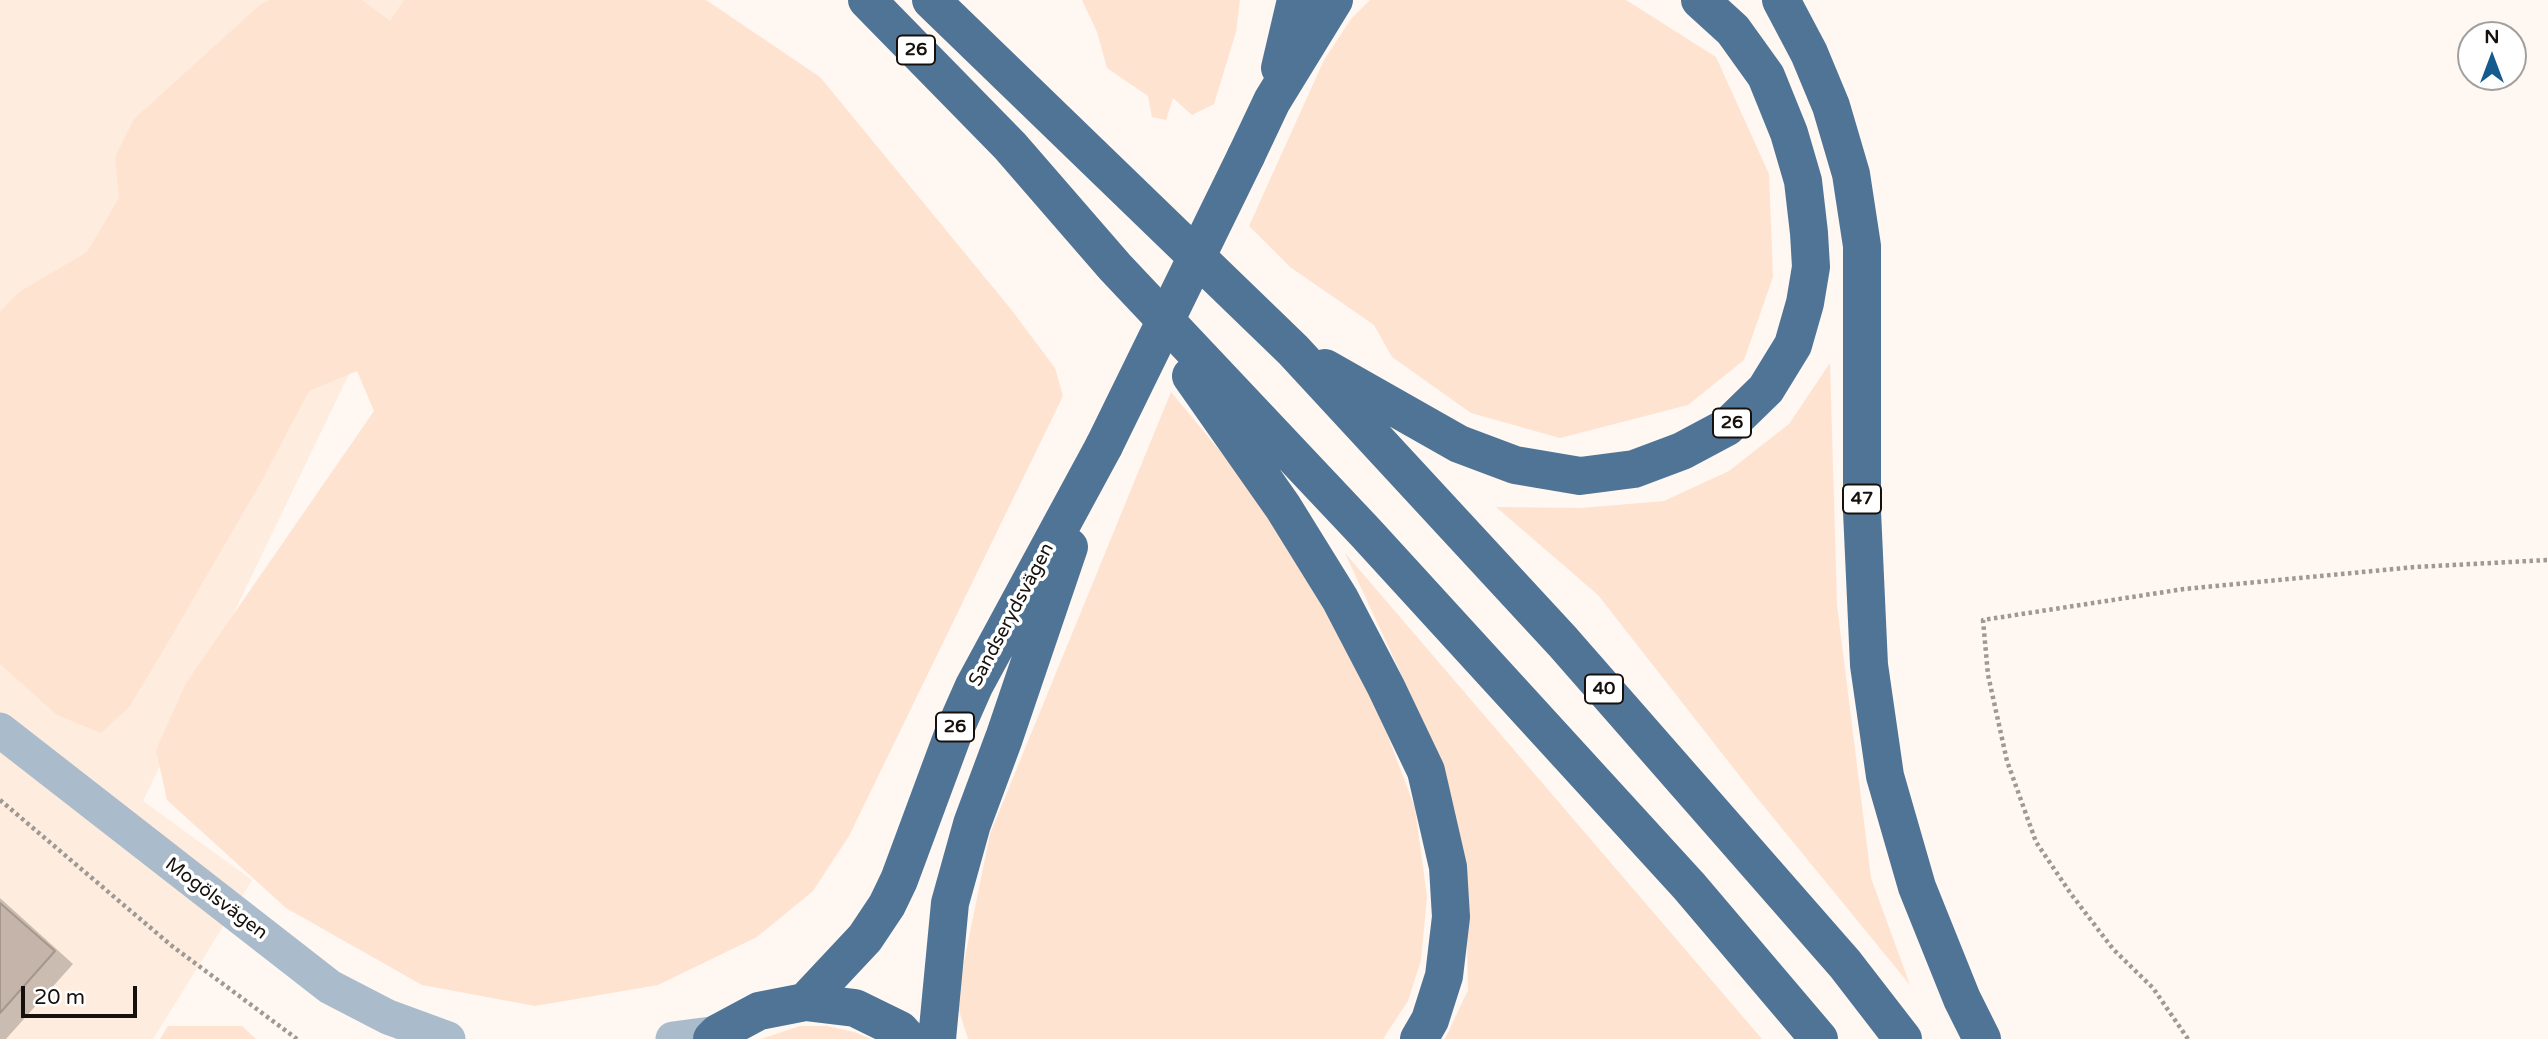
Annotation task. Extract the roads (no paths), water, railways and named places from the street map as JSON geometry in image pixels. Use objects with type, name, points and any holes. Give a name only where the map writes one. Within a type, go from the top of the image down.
[{"type":"highway","name":"26","points":[[867,0],[1010,146],[1115,267],[1283,507],[1325,576],[1386,687],[1426,771],[1448,867],[1451,917],[1444,976],[1430,1020],[1419,1039]]},
{"type":"highway","name":"26","points":[[931,0],[1293,350],[1459,444],[1515,465],[1580,476],[1634,469],[1682,450],[1727,427],[1766,389],[1793,345],[1805,303],[1811,267],[1809,233],[1803,181],[1789,133],[1766,76],[1733,30],[1700,0]]},
{"type":"highway","name":"Sandserydsvägen","points":[[1272,101],[1296,0]]},
{"type":"highway","name":"Sandserydsvägen","points":[[804,1002],[865,938],[887,905],[974,685],[1104,446],[1272,101],[1334,0]]},
{"type":"highway","name":"47","points":[[1781,0],[1809,53],[1831,106],[1851,174],[1862,246],[1862,511],[1869,666],[1885,776],[1917,887],[1962,999],[1982,1039]]},
{"type":"highway","points":[[1115,267],[1366,533],[1680,876],[1819,1039]]},
{"type":"highway","name":"40","points":[[1293,350],[1563,642],[1845,964],[1903,1039]]},
{"type":"highway","name":"Sandserydsvägen","points":[[937,1039],[950,903],[972,824],[1104,446]]},
{"type":"highway","points":[[715,1036],[759,1011],[804,1002],[855,1008],[900,1030],[908,1039]]},
{"type":"street","name":"Mogölsvägen","points":[[0,730],[330,987],[388,1017],[448,1039]]},
{"type":"street","points":[[673,1039],[715,1036]]}]
